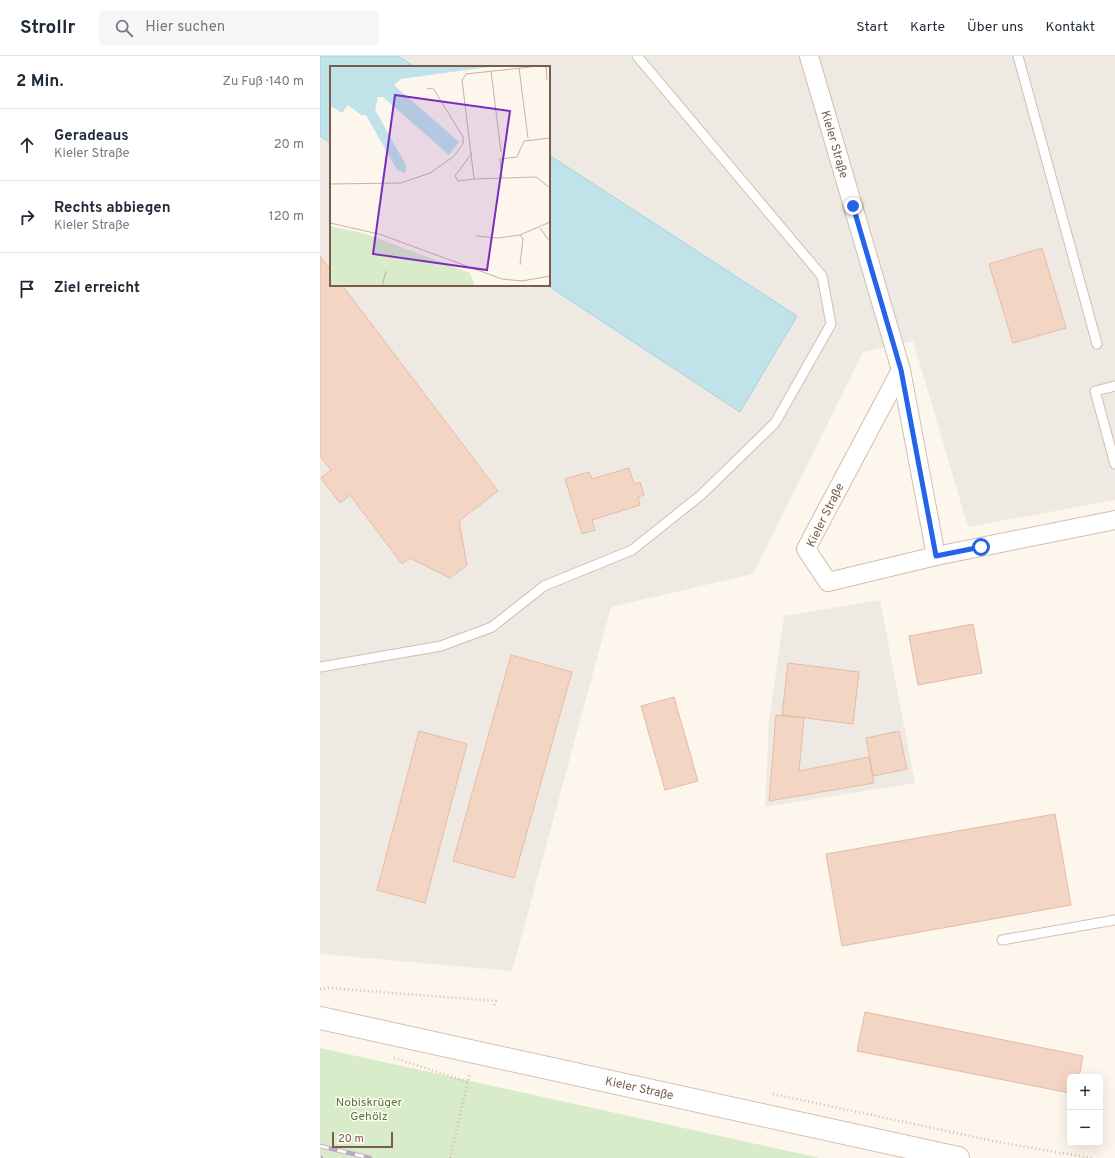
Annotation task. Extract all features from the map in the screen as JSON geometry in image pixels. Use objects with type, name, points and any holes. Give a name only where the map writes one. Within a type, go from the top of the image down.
[{"type":"main road","name":"Kieler Straße","points":[[320,1018],[958,1158]]},
{"type":"street","name":"Kieler Straße","points":[[809,56],[901,370],[936,556]]},
{"type":"street","name":"Kieler Straße","points":[[901,370],[806,549],[828,582],[936,556],[1115,520]]},
{"type":"lane","points":[[320,667],[448,644],[492,627],[544,586],[632,550],[702,495],[775,423],[831,324],[822,276],[637,56]]},
{"type":"lane","points":[[1018,56],[1097,344]]},
{"type":"lane","points":[[1115,386],[1096,391],[1115,464]]},
{"type":"lane","points":[[1002,940],[1115,920]]},
{"type":"path","points":[[320,989],[328,988],[496,1002],[494,1006]]},
{"type":"path","points":[[392,1057],[468,1082]]},
{"type":"path","points":[[450,1158],[470,1073]]},
{"type":"path","points":[[802,1100],[1003,1143],[1092,1158]]},
{"type":"shaded area","points":[[320,56],[1115,56],[1115,500],[968,527],[913,341],[863,352],[753,574],[611,607],[512,971],[320,954]]},
{"type":"shaded area","points":[[880,600],[915,783],[765,807],[769,721],[784,616]]},
{"type":"green space","name":"Nobiskrüger Gehölz","points":[[320,1048],[820,1158],[320,1158]]},
{"type":"water","points":[[320,56],[398,56],[413,66],[330,66],[330,142],[320,136]]},
{"type":"water","points":[[550,156],[797,316],[740,412],[549,286],[550,286]]},
{"type":"building","points":[[1042,248],[1066,328],[1013,343],[989,264]]},
{"type":"building","points":[[320,256],[330,270],[330,286],[343,286],[498,491],[459,521],[467,565],[450,578],[410,558],[402,564],[350,495],[340,503],[321,478],[331,470],[320,456]]},
{"type":"building","points":[[629,468],[634,484],[640,482],[644,495],[638,497],[640,505],[592,520],[595,530],[582,534],[565,479],[589,472],[592,479]]},
{"type":"building","points":[[973,624],[982,673],[918,685],[909,636]]},
{"type":"building","points":[[511,655],[572,672],[514,878],[453,861]]},
{"type":"building","points":[[788,663],[859,672],[853,724],[782,715]]},
{"type":"building","points":[[674,697],[698,781],[665,790],[641,706]]},
{"type":"building","points":[[776,715],[804,718],[799,771],[869,757],[874,783],[769,801]]},
{"type":"building","points":[[419,731],[467,744],[425,903],[377,890]]},
{"type":"building","points":[[899,731],[907,769],[873,776],[866,738]]},
{"type":"building","points":[[1055,814],[1071,905],[842,946],[826,854]]},
{"type":"building","points":[[865,1012],[1083,1056],[1080,1074],[1067,1074],[1067,1092],[857,1051]]},
{"type":"railway","points":[[320,1146],[370,1158]]},
{"type":"route","points":[[853,206],[901,370],[936,556],[981,547]]}]
